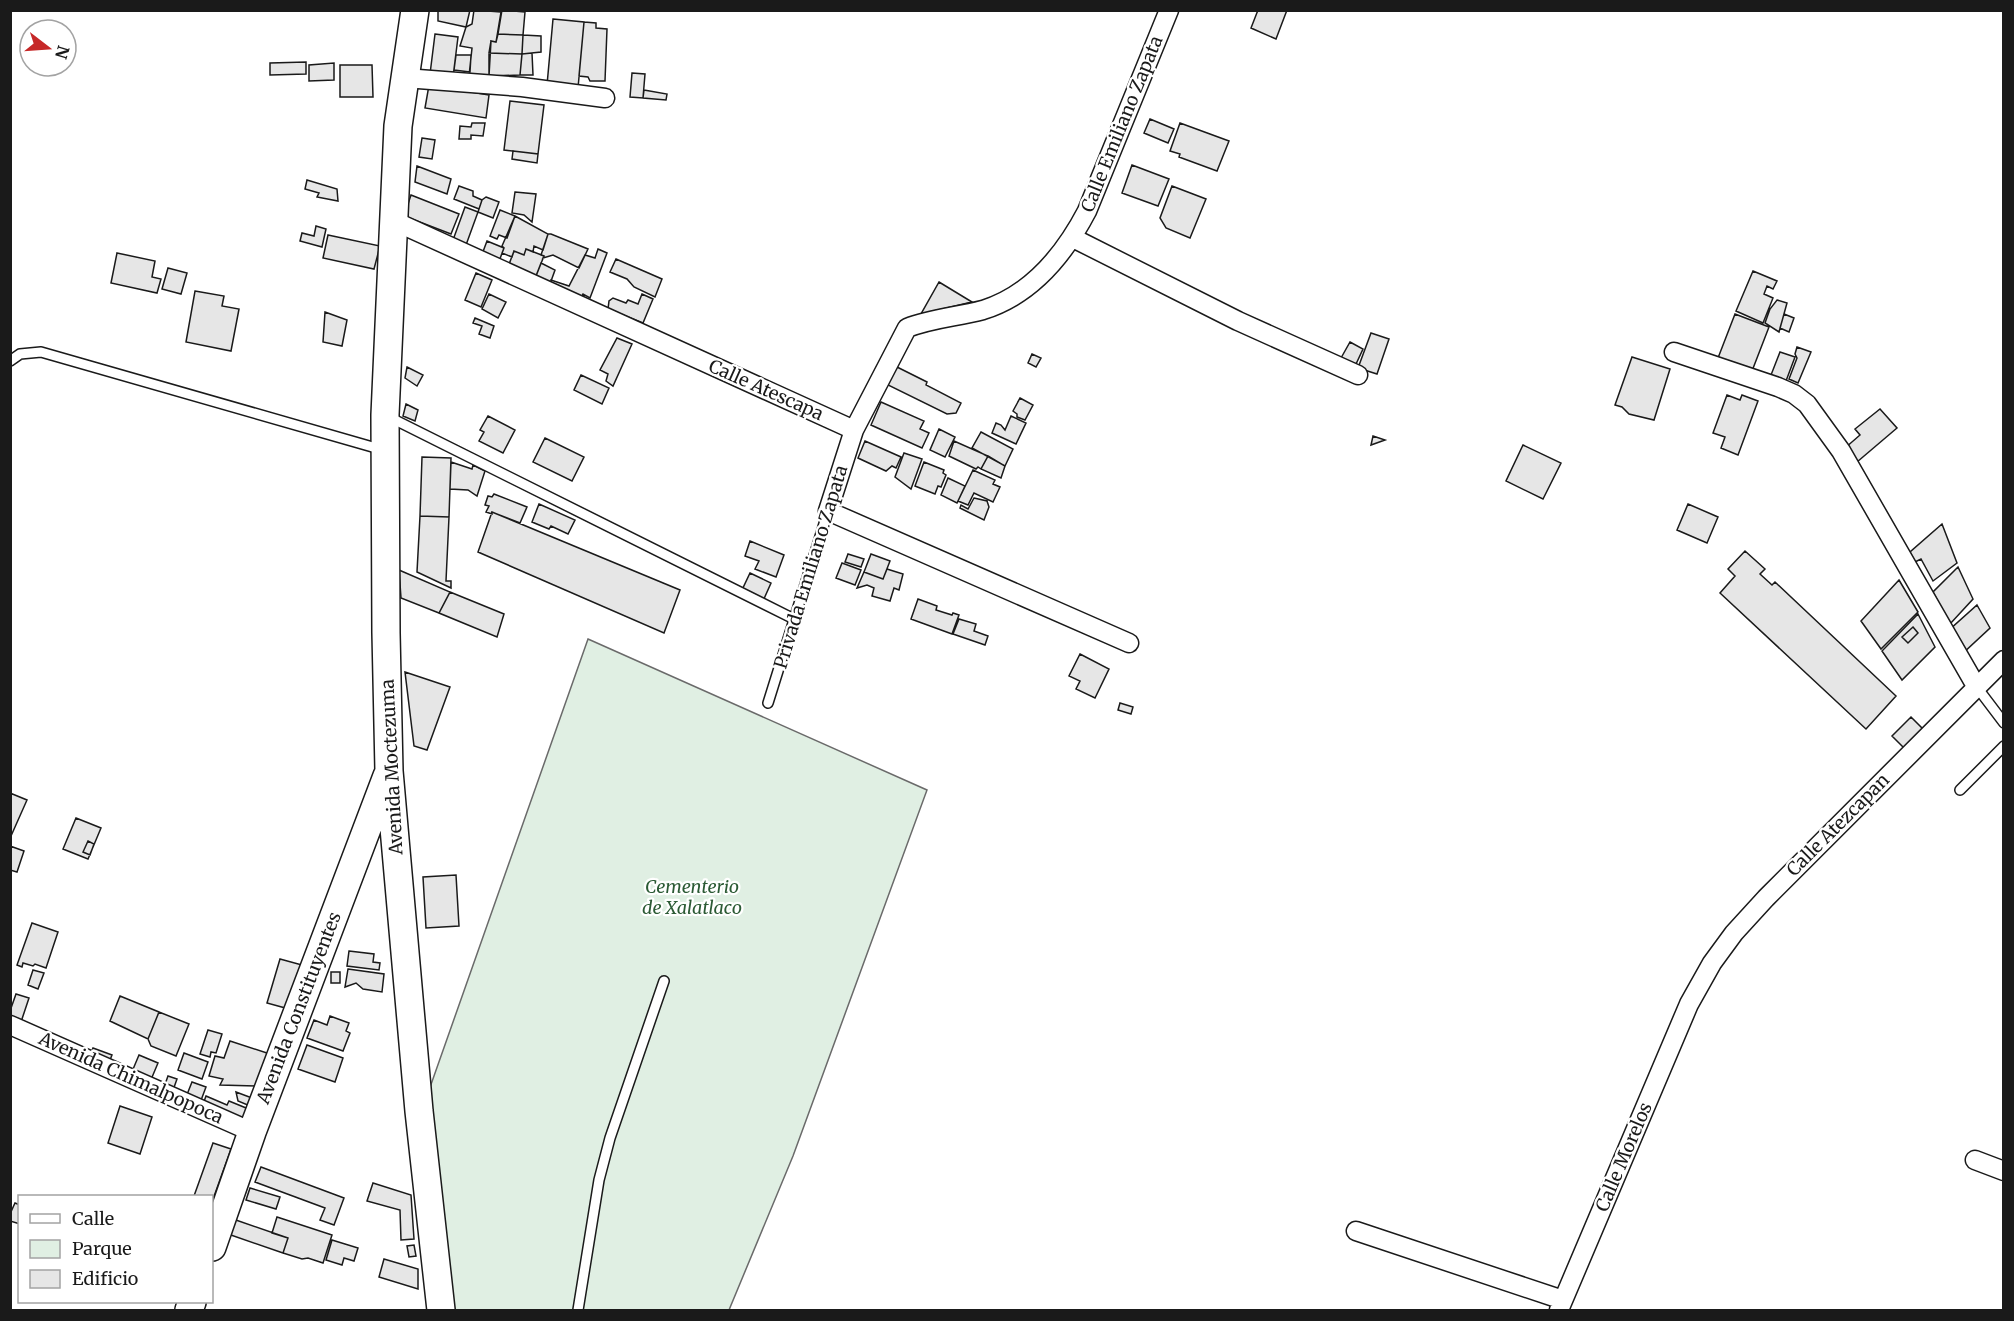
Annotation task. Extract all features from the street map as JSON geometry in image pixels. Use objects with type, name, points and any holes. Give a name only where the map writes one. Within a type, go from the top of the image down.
[{"type":"main road","name":"Avenida Moctezuma","points":[[415,10],[398,126],[385,415],[386,633],[389,771],[419,1111],[441,1311]]},
{"type":"main road","name":"Avenida Constituyentes","points":[[213,1244],[252,1132],[389,771]]},
{"type":"street","name":"Calle Emiliano Zapata","points":[[1073,238],[1087,211],[1169,10]]},
{"type":"street","points":[[405,78],[522,87],[605,98]]},
{"type":"street","name":"Calle Atescapa","points":[[394,221],[854,430]]},
{"type":"street","points":[[854,430],[907,328],[925,320],[983,310],[1015,297],[1043,274],[1073,238],[1238,321],[1358,375]]},
{"type":"street","points":[[1674,352],[1778,387],[1794,394],[1807,404],[1841,450],[1976,687]]},
{"type":"street","name":"Privada Emiliano Zapata","points":[[828,511],[854,430]]},
{"type":"street","points":[[828,511],[1128,643]]},
{"type":"street","name":"Calle Atezcapan","points":[[1689,1004],[1712,963],[1742,924],[2004,660]]},
{"type":"street","name":"Calle Morelos","points":[[1561,1305],[1689,1004]]},
{"type":"street","name":"Avenida Chimalpopoca","points":[[10,1025],[252,1132]]},
{"type":"street","points":[[1975,1160],[2004,1171]]},
{"type":"street","points":[[1356,1232],[1561,1305]]},
{"type":"lane","points":[[10,361],[20,354],[41,352],[385,451]]},
{"type":"lane","points":[[385,415],[794,619]]},
{"type":"lane","name":"Privada Emiliano Zapata","points":[[768,703],[828,511]]},
{"type":"lane","points":[[1976,687],[2004,723]]},
{"type":"lane","points":[[1960,790],[2004,746]]},
{"type":"lane","points":[[578,1311],[601,1170],[664,981]]},
{"type":"green space","name":"Cementerio de Xalatlaco","points":[[588,639],[927,790],[793,1156],[729,1310],[451,1310],[422,1110]]},
{"type":"building","points":[[438,10],[470,10],[466,27],[438,21]]},
{"type":"building","points":[[474,10],[501,12],[496,42],[491,41],[489,76],[469,76],[472,48],[460,46],[466,27],[472,24]]},
{"type":"building","points":[[502,10],[525,12],[523,35],[498,34]]},
{"type":"building","points":[[1258,10],[1287,10],[1276,39],[1251,28]]},
{"type":"building","points":[[553,19],[584,22],[578,88],[547,85]]},
{"type":"building","points":[[584,22],[596,23],[596,28],[607,29],[605,81],[590,81],[588,77],[579,76]]},
{"type":"building","points":[[435,34],[458,37],[453,77],[430,74]]},
{"type":"building","points":[[498,34],[523,35],[522,54],[489,53],[491,41],[496,42]]},
{"type":"building","points":[[523,35],[541,36],[541,52],[522,54]]},
{"type":"building","points":[[489,53],[522,54],[520,75],[489,76]]},
{"type":"building","points":[[532,53],[533,75],[520,75],[522,54]]},
{"type":"building","points":[[456,55],[471,55],[470,72],[454,70]]},
{"type":"building","points":[[306,62],[306,74],[270,75],[270,63]]},
{"type":"building","points":[[334,63],[334,80],[309,81],[309,65]]},
{"type":"building","points":[[340,65],[372,65],[373,97],[340,97]]},
{"type":"building","points":[[632,73],[645,74],[643,98],[630,97]]},
{"type":"building","points":[[429,85],[489,95],[486,118],[425,108]]},
{"type":"building","points":[[644,90],[667,94],[666,100],[643,98]]},
{"type":"building","points":[[510,101],[544,105],[538,154],[504,150]]},
{"type":"building","points":[[1150,119],[1174,129],[1168,143],[1144,133]]},
{"type":"building","points":[[472,123],[485,123],[483,136],[471,135],[471,139],[459,139],[460,126],[471,127]]},
{"type":"building","points":[[1180,123],[1229,141],[1217,171],[1179,157],[1180,154],[1170,151]]},
{"type":"building","points":[[422,138],[435,140],[432,159],[419,157]]},
{"type":"building","points":[[513,151],[538,154],[537,163],[512,159]]},
{"type":"building","points":[[1132,165],[1169,179],[1158,206],[1122,193]]},
{"type":"building","points":[[417,166],[451,179],[447,194],[415,182]]},
{"type":"building","points":[[307,180],[337,189],[338,201],[317,197],[319,193],[305,189]]},
{"type":"building","points":[[459,186],[473,191],[473,196],[482,200],[479,209],[454,199]]},
{"type":"building","points":[[1172,186],[1206,199],[1190,238],[1166,228],[1160,218]]},
{"type":"building","points":[[515,192],[536,194],[532,222],[524,215],[512,213]]},
{"type":"building","points":[[411,195],[459,214],[451,234],[404,216]]},
{"type":"building","points":[[486,197],[499,202],[493,218],[478,212],[482,200]]},
{"type":"building","points":[[465,207],[478,212],[466,245],[453,240]]},
{"type":"building","points":[[500,210],[515,216],[507,238],[499,235],[497,239],[490,236]]},
{"type":"building","points":[[515,216],[548,234],[543,250],[534,246],[533,252],[526,249],[524,255],[514,251],[512,257],[502,253],[504,248],[502,246]]},
{"type":"building","points":[[316,226],[326,229],[322,247],[300,241],[302,233],[314,236]]},
{"type":"building","points":[[548,234],[588,249],[579,268],[553,255],[543,258],[544,256],[541,255]]},
{"type":"building","points":[[328,235],[380,246],[374,269],[323,258]]},
{"type":"building","points":[[487,241],[504,248],[498,264],[481,257]]},
{"type":"building","points":[[526,249],[544,256],[536,276],[508,267],[514,251],[524,255]]},
{"type":"building","points":[[598,249],[607,253],[590,298],[583,294],[580,300],[556,291],[551,280],[569,286],[585,255],[595,258]]},
{"type":"building","points":[[117,253],[155,261],[152,277],[161,279],[157,293],[111,283]]},
{"type":"building","points":[[616,259],[662,279],[655,297],[634,287],[627,279],[610,272]]},
{"type":"building","points":[[541,263],[555,270],[550,284],[536,276]]},
{"type":"building","points":[[168,268],[187,273],[181,294],[162,289]]},
{"type":"building","points":[[1753,271],[1777,281],[1773,289],[1767,286],[1764,294],[1773,298],[1763,323],[1736,311]]},
{"type":"building","points":[[476,273],[492,280],[481,307],[465,300]]},
{"type":"building","points":[[939,282],[972,302],[921,314]]},
{"type":"building","points":[[195,291],[224,296],[222,306],[239,309],[231,351],[186,342]]},
{"type":"building","points":[[489,294],[506,302],[498,318],[482,309]]},
{"type":"building","points":[[642,294],[653,299],[643,323],[608,309],[609,301],[613,298],[626,303],[628,300],[638,304]]},
{"type":"building","points":[[1777,300],[1787,303],[1779,332],[1765,323],[1770,309]]},
{"type":"building","points":[[325,312],[347,320],[342,346],[323,342]]},
{"type":"building","points":[[1735,314],[1769,327],[1752,371],[1718,358]]},
{"type":"building","points":[[1784,314],[1794,318],[1789,332],[1780,328]]},
{"type":"building","points":[[475,318],[494,326],[490,338],[479,334],[482,326],[473,323]]},
{"type":"building","points":[[1371,333],[1389,339],[1377,374],[1358,368]]},
{"type":"building","points":[[617,338],[632,344],[613,386],[606,381],[608,374],[600,370]]},
{"type":"building","points":[[1350,342],[1363,349],[1356,364],[1341,358]]},
{"type":"building","points":[[1797,347],[1811,352],[1798,383],[1789,379],[1797,358],[1795,354]]},
{"type":"building","points":[[1780,352],[1795,357],[1786,381],[1771,375]]},
{"type":"building","points":[[1032,354],[1041,358],[1036,367],[1028,363]]},
{"type":"building","points":[[1632,357],[1670,369],[1654,420],[1629,414],[1622,407],[1615,405]]},
{"type":"building","points":[[895,366],[961,403],[956,413],[947,414],[886,384]]},
{"type":"building","points":[[407,367],[423,375],[417,386],[405,378]]},
{"type":"building","points":[[581,375],[609,388],[602,404],[574,390]]},
{"type":"building","points":[[1727,395],[1740,400],[1742,395],[1758,401],[1738,455],[1721,448],[1725,437],[1713,433]]},
{"type":"building","points":[[1020,398],[1033,405],[1025,420],[1017,417],[1013,411]]},
{"type":"building","points":[[881,402],[924,421],[920,429],[929,433],[922,448],[871,425]]},
{"type":"building","points":[[406,404],[418,410],[415,421],[403,416]]},
{"type":"building","points":[[1880,409],[1897,428],[1857,462],[1845,448],[1860,435],[1855,429]]},
{"type":"building","points":[[488,416],[515,430],[503,453],[479,441],[484,432],[480,430]]},
{"type":"building","points":[[1011,416],[1026,423],[1016,444],[992,433],[996,423],[1005,430]]},
{"type":"building","points":[[939,429],[955,437],[945,457],[930,450]]},
{"type":"building","points":[[981,432],[1013,449],[1005,466],[972,448]]},
{"type":"building","points":[[1373,436],[1385,440],[1371,445]]},
{"type":"building","points":[[545,438],[584,457],[572,481],[533,462]]},
{"type":"building","points":[[865,441],[901,457],[896,468],[892,466],[886,471],[858,458]]},
{"type":"building","points":[[954,441],[988,456],[981,469],[978,467],[976,469],[949,456]]},
{"type":"building","points":[[1523,445],[1561,463],[1543,499],[1506,481]]},
{"type":"building","points":[[904,453],[922,459],[911,489],[895,477]]},
{"type":"building","points":[[988,456],[1005,466],[1001,478],[981,469]]},
{"type":"building","points":[[422,457],[451,458],[449,517],[420,516]]},
{"type":"building","points":[[451,462],[472,469],[473,465],[485,471],[477,496],[468,490],[450,489]]},
{"type":"building","points":[[924,462],[944,470],[943,473],[946,475],[935,494],[915,486]]},
{"type":"building","points":[[973,470],[995,480],[993,484],[1000,487],[993,502],[974,493],[968,505],[958,501]]},
{"type":"building","points":[[948,478],[965,486],[957,503],[941,495]]},
{"type":"building","points":[[494,494],[527,507],[520,523],[492,512],[492,514],[486,512],[489,506],[485,505],[488,496],[492,497]]},
{"type":"building","points":[[974,498],[987,501],[989,507],[984,520],[960,508],[961,505],[968,509]]},
{"type":"building","points":[[539,504],[575,520],[568,534],[551,526],[549,529],[532,522]]},
{"type":"building","points":[[1688,504],[1718,517],[1707,543],[1677,530]]},
{"type":"building","points":[[492,512],[680,590],[664,633],[478,552]]},
{"type":"building","points":[[420,516],[449,517],[446,581],[451,581],[451,588],[417,572]]},
{"type":"building","points":[[1942,524],[1957,563],[1933,581],[1921,559],[1915,562],[1910,552]]},
{"type":"building","points":[[750,541],[784,555],[776,577],[755,569],[759,561],[745,556]]},
{"type":"building","points":[[1745,551],[1765,569],[1760,574],[1772,585],[1775,582],[1896,696],[1866,729],[1720,593],[1735,576],[1728,569]]},
{"type":"building","points":[[848,554],[864,559],[861,567],[845,562]]},
{"type":"building","points":[[871,554],[890,561],[883,579],[864,572]]},
{"type":"building","points":[[842,563],[861,570],[855,585],[836,578]]},
{"type":"building","points":[[1958,567],[1973,599],[1950,624],[1933,592]]},
{"type":"building","points":[[887,569],[903,574],[899,590],[894,588],[890,601],[872,596],[874,588],[867,585],[857,588],[864,572],[883,579]]},
{"type":"building","points":[[399,570],[450,592],[439,613],[401,598]]},
{"type":"building","points":[[750,573],[771,583],[763,601],[742,590]]},
{"type":"building","points":[[1899,580],[1918,612],[1881,649],[1861,621]]},
{"type":"building","points":[[450,592],[504,614],[497,637],[439,613]]},
{"type":"building","points":[[918,599],[937,606],[936,610],[959,615],[952,634],[911,619]]},
{"type":"building","points":[[1977,605],[1990,628],[1962,654],[1948,631]]},
{"type":"building","points":[[1918,614],[1935,647],[1902,680],[1882,651]]},
{"type":"building","points":[[959,619],[976,624],[974,631],[988,636],[985,645],[953,634]]},
{"type":"building","points":[[1913,627],[1918,633],[1908,643],[1902,637]]},
{"type":"building","points":[[1080,654],[1109,669],[1095,698],[1076,689],[1080,681],[1069,676]]},
{"type":"building","points":[[405,672],[450,687],[427,750],[414,746]]},
{"type":"building","points":[[1120,703],[1133,707],[1131,714],[1118,710]]},
{"type":"building","points":[[1911,717],[1926,732],[1907,751],[1892,736]]},
{"type":"building","points":[[10,793],[27,800],[11,836],[10,835]]},
{"type":"building","points":[[76,818],[101,828],[88,859],[63,849]]},
{"type":"building","points":[[88,841],[94,844],[90,855],[83,852]]},
{"type":"building","points":[[10,846],[24,851],[17,872],[10,870]]},
{"type":"building","points":[[456,875],[459,926],[426,928],[423,877]]},
{"type":"building","points":[[32,923],[58,932],[46,968],[35,964],[33,966],[23,963],[22,967],[17,965]]},
{"type":"building","points":[[349,951],[374,954],[373,962],[380,963],[379,970],[347,966]]},
{"type":"building","points":[[280,959],[302,965],[289,1009],[267,1003]]},
{"type":"building","points":[[348,969],[384,974],[382,992],[363,989],[356,983],[345,987]]},
{"type":"building","points":[[33,970],[44,973],[38,989],[28,985]]},
{"type":"building","points":[[331,972],[340,972],[340,983],[331,983]]},
{"type":"building","points":[[16,994],[29,998],[21,1022],[10,1019],[10,1011]]},
{"type":"building","points":[[120,996],[159,1012],[148,1039],[110,1021]]},
{"type":"building","points":[[159,1012],[189,1024],[176,1056],[151,1046],[148,1039]]},
{"type":"building","points":[[330,1016],[349,1023],[346,1031],[350,1033],[343,1051],[307,1038],[314,1020],[327,1025]]},
{"type":"building","points":[[208,1030],[222,1034],[216,1053],[211,1052],[210,1057],[200,1054]]},
{"type":"building","points":[[230,1041],[270,1054],[258,1086],[220,1085],[223,1079],[209,1076],[215,1056],[224,1058]]},
{"type":"building","points":[[307,1045],[343,1058],[335,1082],[298,1069]]},
{"type":"building","points":[[93,1048],[112,1055],[108,1065],[89,1058]]},
{"type":"building","points":[[184,1053],[208,1062],[202,1079],[178,1070]]},
{"type":"building","points":[[139,1055],[158,1063],[150,1082],[131,1074]]},
{"type":"building","points":[[168,1076],[177,1079],[172,1093],[163,1090]]},
{"type":"building","points":[[192,1082],[206,1087],[200,1103],[186,1097]]},
{"type":"building","points":[[236,1092],[252,1098],[250,1106],[238,1101]]},
{"type":"building","points":[[206,1096],[227,1105],[229,1101],[251,1110],[245,1124],[202,1107]]},
{"type":"building","points":[[120,1106],[152,1117],[140,1154],[108,1143]]},
{"type":"building","points":[[213,1143],[231,1149],[213,1199],[213,1195],[194,1195]]},
{"type":"building","points":[[261,1167],[344,1198],[334,1225],[320,1220],[325,1208],[255,1182]]},
{"type":"building","points":[[373,1183],[411,1195],[414,1239],[401,1240],[400,1210],[367,1201]]},
{"type":"building","points":[[250,1188],[280,1197],[276,1209],[246,1200]]},
{"type":"building","points":[[15,1203],[18,1204],[18,1223],[10,1221],[10,1214]]},
{"type":"building","points":[[277,1217],[332,1235],[323,1263],[283,1253],[288,1238],[272,1233]]},
{"type":"building","points":[[233,1219],[288,1238],[283,1253],[228,1234]]},
{"type":"building","points":[[332,1240],[358,1248],[354,1261],[344,1258],[342,1265],[326,1260]]},
{"type":"building","points":[[414,1245],[416,1256],[409,1257],[407,1246]]},
{"type":"building","points":[[384,1259],[418,1269],[418,1289],[379,1277]]}]
